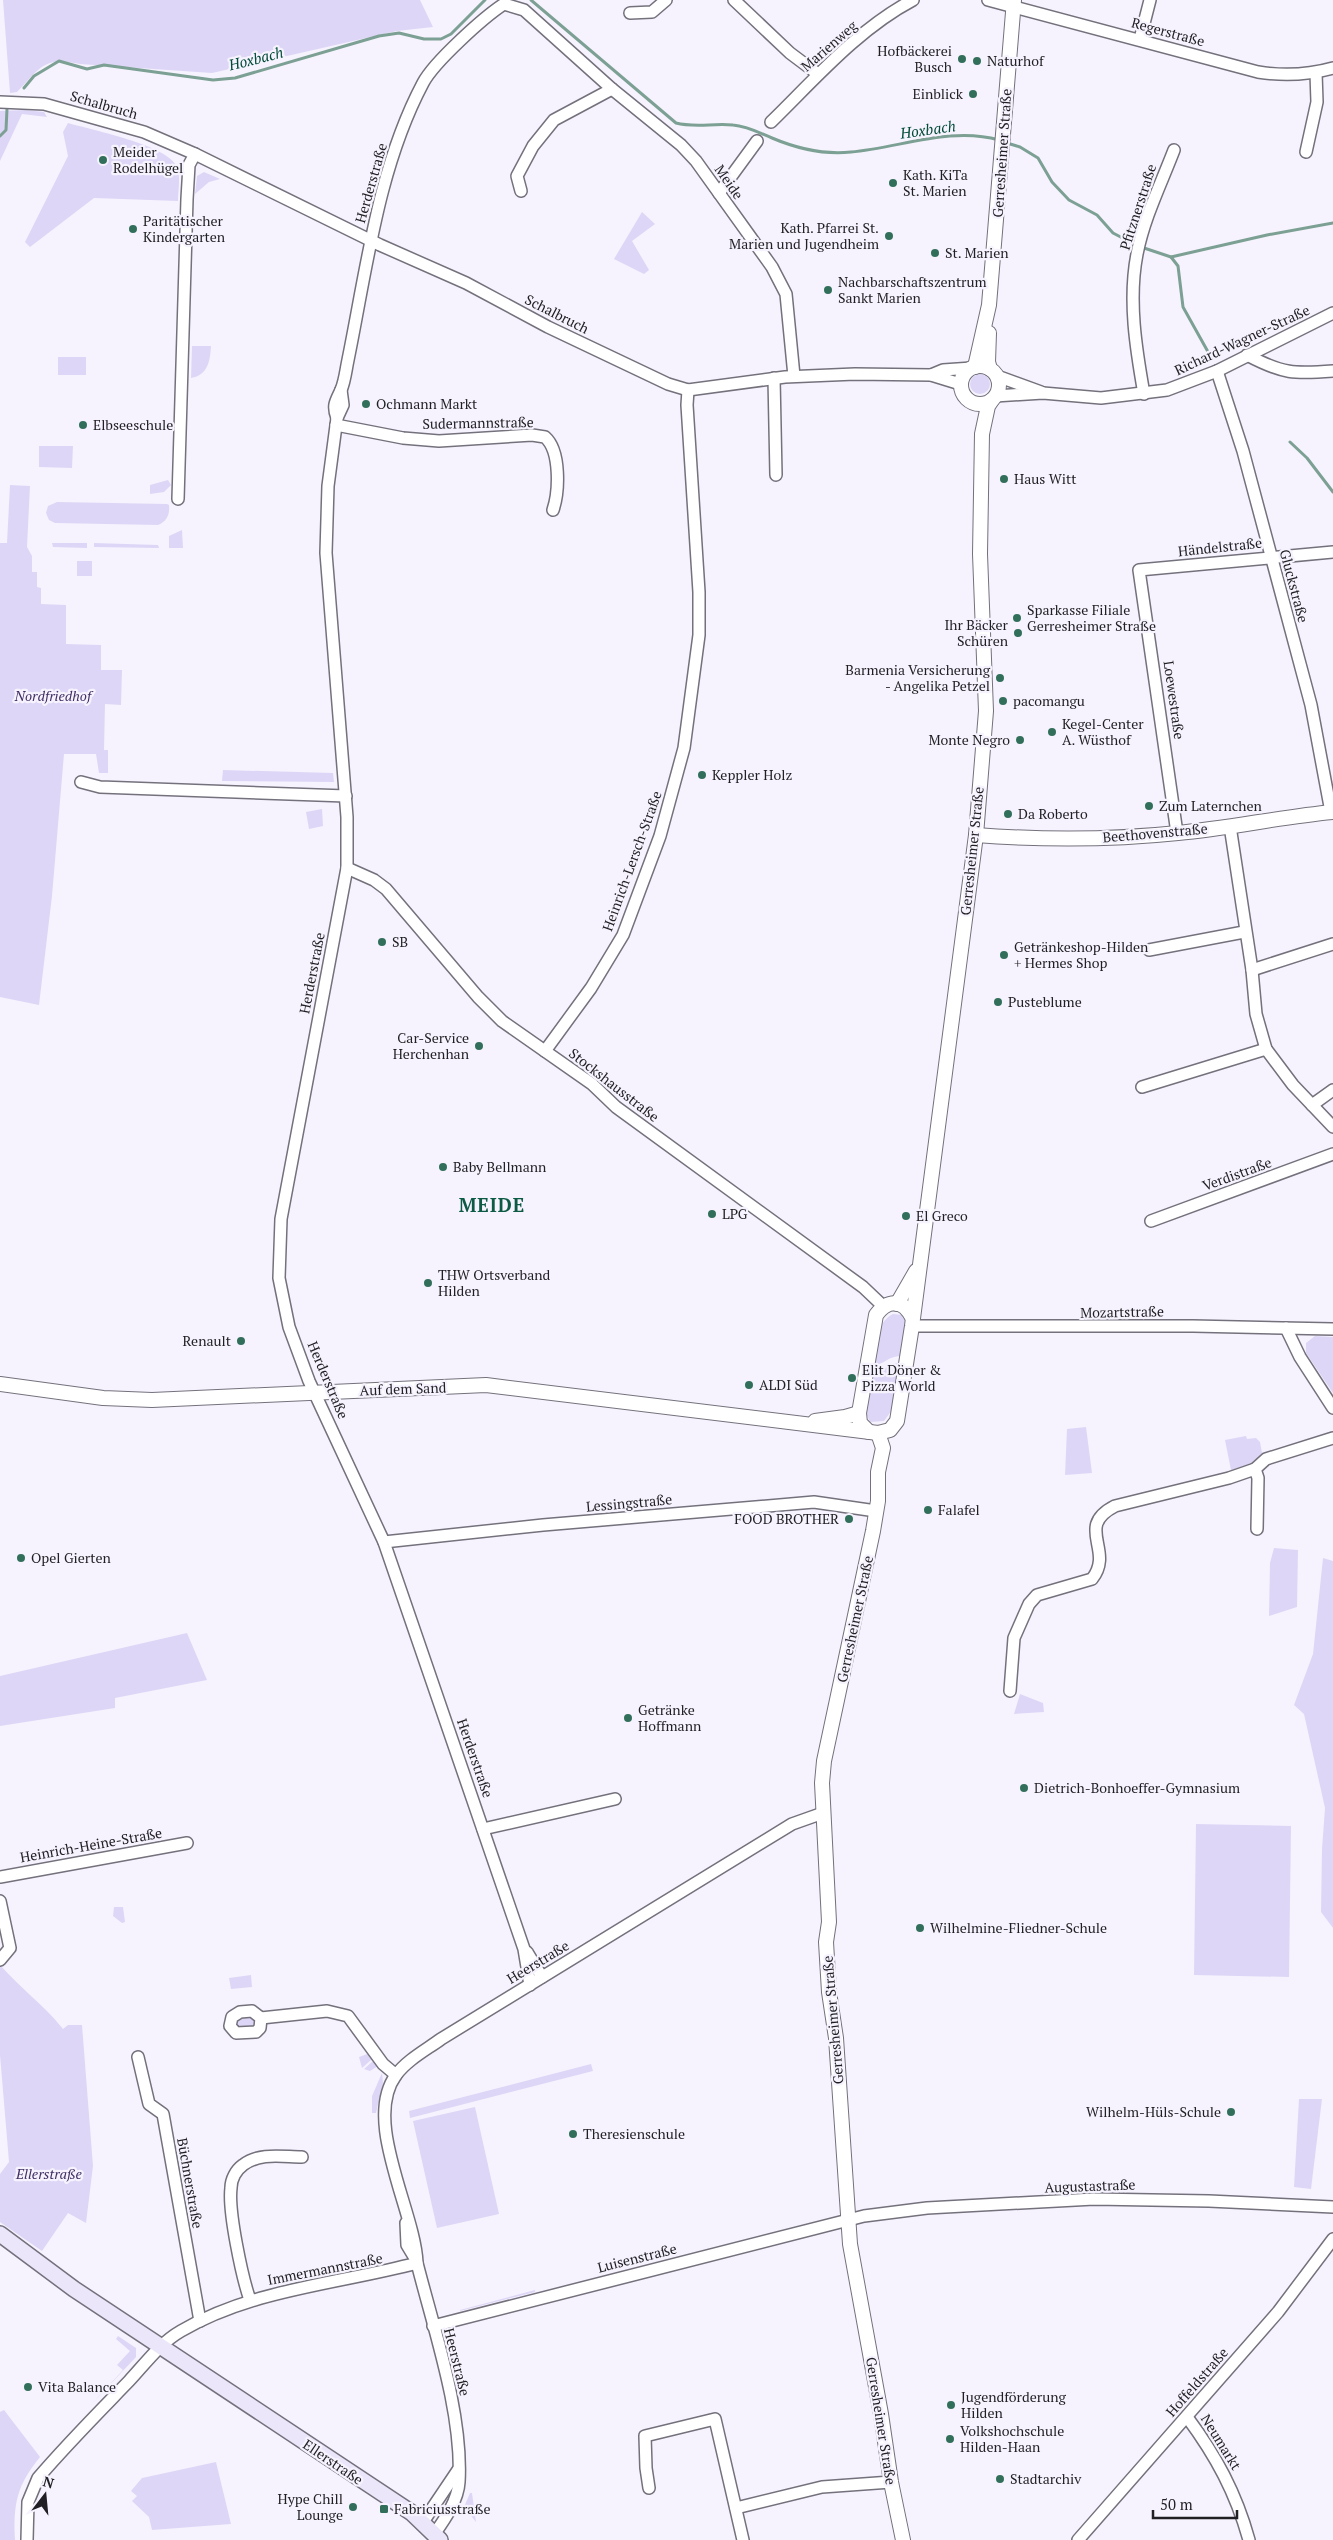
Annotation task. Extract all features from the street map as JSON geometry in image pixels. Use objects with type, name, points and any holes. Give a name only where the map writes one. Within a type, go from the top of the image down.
[{"type":"main road","name":"Ellerstraße","points":[[0,2234],[74,2289],[423,2522],[438,2537]]},
{"type":"street","points":[[630,13],[652,12],[666,0]]},
{"type":"street","points":[[734,0],[783,46],[818,74]]},
{"type":"street","name":"Marienweg","points":[[772,122],[818,74],[894,10],[913,0]]},
{"type":"street","points":[[988,0],[1014,3]]},
{"type":"street","points":[[1140,39],[1150,0]]},
{"type":"street","name":"Regerstraße","points":[[1014,3],[1258,72],[1276,75],[1316,73],[1333,68]]},
{"type":"street","name":"Gerresheimer Straße","points":[[994,373],[988,362],[990,305],[1014,3]]},
{"type":"street","name":"Meide","points":[[489,14],[504,4],[524,10],[612,89],[681,145],[696,161],[772,267],[786,294],[794,376]]},
{"type":"street","name":"Herderstraße","points":[[489,14],[424,81],[408,118],[388,175],[371,240],[341,390],[334,404],[336,421],[328,486],[326,553],[346,796],[347,868],[289,1172],[278,1249],[279,1278],[283,1304],[305,1371],[384,1542],[524,1949],[530,1985]]},
{"type":"street","points":[[1306,152],[1317,102],[1316,73]]},
{"type":"street","points":[[521,191],[517,176],[544,130],[554,120],[612,89]]},
{"type":"street","name":"Schalbruch","points":[[1,102],[44,104],[144,132],[195,154],[371,240],[466,283],[556,332],[668,384],[688,390],[774,378],[825,374],[931,375],[957,383],[962,387]]},
{"type":"street","points":[[719,193],[757,141]]},
{"type":"street","name":"Pfitznerstraße","points":[[1144,394],[1134,325],[1137,255],[1141,237],[1174,150]]},
{"type":"street","points":[[178,499],[186,199],[189,165],[195,154]]},
{"type":"street","name":"Gerresheimer Straße","points":[[973,368],[990,305]]},
{"type":"street","name":"Richard-Wagner-Straße","points":[[994,398],[1043,393],[1101,398],[1144,394],[1181,386],[1217,371],[1333,313]]},
{"type":"street","points":[[1248,355],[1274,369],[1295,374],[1333,371]]},
{"type":"street","points":[[981,366],[994,373],[999,386],[994,398],[981,404],[972,402],[965,396],[962,387],[963,378],[973,368],[981,366]]},
{"type":"street","name":"Schalbruch","points":[[931,375],[943,370],[973,368]]},
{"type":"street","name":"Gluckstraße","points":[[1217,371],[1243,451],[1310,705],[1332,812]]},
{"type":"street","name":"Richard-Wagner-Straße","points":[[994,373],[1043,393]]},
{"type":"street","points":[[774,378],[776,475]]},
{"type":"street","name":"Heinrich-Lersch-Straße","points":[[545,1051],[607,964],[623,934],[660,836],[682,756],[699,635],[696,519],[687,405],[688,390]]},
{"type":"street","name":"Gerresheimer Straße","points":[[879,1432],[896,1421],[912,1322],[918,1266],[944,1090],[976,835],[986,711],[980,554],[982,434],[988,406],[994,398]]},
{"type":"street","name":"Gerresheimer Straße","points":[[972,402],[982,434]]},
{"type":"street","name":"Sudermannstraße","points":[[336,421],[429,441],[532,435],[545,437],[553,448],[558,486],[553,510]]},
{"type":"street","name":"Händelstraße","points":[[1140,570],[1270,556],[1333,552]]},
{"type":"street","name":"Loewestraße","points":[[1140,570],[1177,833]]},
{"type":"street","points":[[81,782],[100,787],[346,796]]},
{"type":"street","name":"Beethovenstraße","points":[[976,835],[1079,838],[1177,833],[1332,812]]},
{"type":"street","points":[[1230,826],[1244,932],[1252,970],[1256,1014],[1266,1049],[1278,1068],[1333,1127]]},
{"type":"street","name":"Stockshausstraße","points":[[347,868],[374,880],[386,889],[478,997],[502,1021],[592,1084],[616,1108],[890,1305]]},
{"type":"street","points":[[1149,950],[1244,932]]},
{"type":"street","points":[[1252,970],[1333,944]]},
{"type":"street","points":[[1142,1087],[1266,1049]]},
{"type":"street","points":[[1312,1105],[1333,1090]]},
{"type":"street","name":"Verdistraße","points":[[1151,1221],[1333,1154]]},
{"type":"street","name":"Gerresheimer Straße","points":[[903,2540],[890,2482],[881,2414],[850,2244],[836,2038],[829,1992],[826,1942],[829,1922],[823,1813],[824,1761],[867,1569],[877,1506],[888,1474],[891,1449],[879,1432],[860,1423],[859,1413],[876,1315],[890,1305],[918,1266]]},
{"type":"street","points":[[890,1305],[904,1306],[912,1322]]},
{"type":"street","name":"Mozartstraße","points":[[912,1322],[1333,1329]]},
{"type":"street","points":[[1286,1328],[1300,1357],[1333,1408]]},
{"type":"street","name":"Auf dem Sand","points":[[0,1384],[103,1398],[152,1400],[486,1386],[753,1420],[804,1423],[879,1432]]},
{"type":"street","name":"Auf dem Sand","points":[[804,1423],[859,1413]]},
{"type":"street","points":[[1010,1691],[1014,1638],[1029,1604],[1037,1595],[1092,1579],[1098,1572],[1101,1560],[1096,1533],[1097,1520],[1102,1513],[1116,1506],[1255,1469],[1266,1459],[1333,1438]]},
{"type":"street","points":[[1255,1469],[1258,1478],[1257,1529]]},
{"type":"street","name":"Lessingstraße","points":[[384,1542],[543,1525],[814,1502],[877,1506]]},
{"type":"street","points":[[483,1829],[614,1800]]},
{"type":"street","name":"Heerstraße","points":[[438,2537],[459,2483],[458,2429],[417,2263],[416,2243],[405,2212],[384,2124],[386,2099],[396,2075],[416,2056],[542,1977],[792,1824],[823,1813]]},
{"type":"street","name":"Heinrich-Heine-Straße","points":[[0,1877],[188,1843]]},
{"type":"street","points":[[0,1901],[10,1948],[0,1960]]},
{"type":"street","name":"Herderstraße","points":[[524,1949],[542,1977]]},
{"type":"street","points":[[261,2018],[327,2011],[348,2016],[383,2064],[396,2075]]},
{"type":"street","name":"Büchnerstraße","points":[[138,2057],[149,2104],[163,2114],[200,2321]]},
{"type":"street","points":[[250,2300],[232,2208],[231,2186],[236,2172],[252,2159],[268,2156],[302,2158]]},
{"type":"street","name":"Augustastraße","points":[[848,2219],[928,2208],[1094,2199],[1210,2201],[1333,2207]]},
{"type":"street","name":"Luisenstraße","points":[[433,2326],[848,2219]]},
{"type":"street","name":"Hoffeldstraße","points":[[1078,2540],[1278,2312],[1333,2239]]},
{"type":"street","name":"Immermannstraße","points":[[27,2540],[28,2502],[38,2478],[160,2347],[179,2332],[250,2300],[287,2289],[382,2273],[417,2263]]},
{"type":"street","name":"Neumarkt","points":[[1187,2417],[1224,2471],[1242,2516],[1248,2540]]},
{"type":"street","points":[[649,2488],[645,2436],[715,2418],[744,2540]]},
{"type":"street","points":[[423,2522],[458,2470]]},
{"type":"street","points":[[736,2508],[822,2487],[890,2482]]},
{"type":"green space","points":[[3,0],[420,0],[433,27],[397,31],[212,73],[58,61],[38,70],[17,92],[10,93]]},
{"type":"green space","points":[[25,110],[44,112],[47,117],[22,114],[0,161],[0,111]]},
{"type":"green space","points":[[68,123],[128,139],[145,145],[171,159],[178,171],[178,201],[94,198],[30,247],[25,242],[68,156],[63,132]]},
{"type":"green space","points":[[204,172],[220,179],[209,182],[195,194],[197,176]]},
{"type":"green space","points":[[642,212],[655,224],[632,241],[649,270],[644,274],[614,259]]},
{"type":"green space","points":[[192,346],[211,346],[209,362],[205,371],[191,378]]},
{"type":"green space","points":[[58,357],[86,357],[86,375],[58,375]]},
{"type":"green space","points":[[980,374],[987,377],[990,384],[987,391],[980,394],[973,391],[970,384],[973,377]]},
{"type":"green space","points":[[39,446],[73,446],[72,468],[39,467]]},
{"type":"green space","points":[[168,480],[171,485],[164,492],[150,494],[150,485]]},
{"type":"green space","name":"Nordfriedhof","points":[[10,485],[30,486],[27,547],[32,556],[32,572],[37,572],[37,587],[41,588],[41,604],[66,605],[66,644],[101,645],[101,670],[122,670],[121,705],[105,704],[104,750],[108,750],[108,773],[99,773],[96,754],[64,754],[52,896],[39,1005],[0,997],[0,543],[7,543]]},
{"type":"green space","points":[[57,502],[167,504],[169,505],[169,511],[166,519],[158,525],[55,523],[49,520],[46,513],[48,506]]},
{"type":"green space","points":[[182,530],[183,548],[169,548],[169,536]]},
{"type":"green space","points":[[52,543],[87,543],[87,548],[53,547]]},
{"type":"green space","points":[[94,543],[158,545],[159,548],[94,547]]},
{"type":"green space","points":[[77,561],[92,561],[92,576],[77,576]]},
{"type":"green space","points":[[223,770],[333,773],[334,782],[222,781]]},
{"type":"green space","points":[[322,809],[323,826],[309,829],[306,812]]},
{"type":"green space","points":[[893,1314],[902,1315],[906,1323],[900,1356],[874,1365],[880,1329],[887,1318]]},
{"type":"green space","points":[[1315,1336],[1333,1337],[1333,1393],[1306,1353],[1306,1343]]},
{"type":"green space","points":[[899,1363],[892,1410],[884,1421],[870,1422],[866,1413],[873,1372]]},
{"type":"green space","points":[[1086,1427],[1092,1473],[1065,1475],[1067,1429]]},
{"type":"green space","points":[[1246,1436],[1247,1439],[1256,1438],[1260,1442],[1262,1453],[1250,1464],[1231,1470],[1225,1440]]},
{"type":"green space","points":[[1274,1548],[1298,1550],[1297,1607],[1269,1616],[1270,1563]]},
{"type":"green space","points":[[1323,1558],[1333,1561],[1333,1928],[1321,1912],[1325,1808],[1304,1714],[1294,1705],[1313,1654]]},
{"type":"green space","points":[[187,1633],[207,1680],[115,1698],[115,1708],[0,1726],[0,1676]]},
{"type":"green space","points":[[1020,1694],[1043,1703],[1044,1712],[1014,1714]]},
{"type":"green space","points":[[1196,1824],[1291,1826],[1289,1977],[1194,1975]]},
{"type":"green space","points":[[114,1907],[123,1907],[125,1922],[122,1923],[113,1916]]},
{"type":"green space","name":"Ellerstraße","points":[[0,1965],[63,2029],[68,2025],[82,2025],[93,2166],[86,2223],[68,2213],[42,2251],[0,2222],[0,2174],[9,2162],[0,2055]]},
{"type":"green space","points":[[251,1975],[252,1987],[231,1989],[229,1978]]},
{"type":"green space","points":[[251,2016],[256,2019],[255,2026],[237,2029],[235,2019]]},
{"type":"green space","points":[[370,2053],[378,2066],[370,2071],[364,2069],[373,2061],[371,2060],[362,2068],[359,2057]]},
{"type":"green space","points":[[591,2064],[593,2071],[410,2118],[409,2111]]},
{"type":"green space","points":[[382,2073],[383,2083],[376,2113],[372,2113],[372,2096]]},
{"type":"green space","points":[[1299,2099],[1322,2099],[1311,2189],[1294,2187]]},
{"type":"green space","points":[[475,2107],[499,2214],[437,2228],[413,2121]]},
{"type":"green space","points":[[535,2290],[535,2292],[460,2311],[460,2310]]},
{"type":"green space","points":[[118,2336],[136,2348],[136,2357],[86,2410],[123,2370],[117,2365],[130,2351],[116,2339]]},
{"type":"green space","points":[[4,2410],[40,2457],[21,2486],[16,2505],[15,2540],[0,2540],[0,2412]]},
{"type":"green space","points":[[216,2462],[231,2524],[152,2530],[149,2517],[132,2501],[137,2496],[131,2491],[142,2478]]},
{"type":"green space","points":[[470,2493],[472,2493],[476,2522],[464,2507]]},
{"type":"waterway","name":"Hoxbach","points":[[24,88],[34,76],[59,61],[87,69],[104,65],[213,80],[235,78],[379,36],[399,33],[424,39],[441,39],[451,34],[485,0]]},
{"type":"waterway","name":"Hoxbach","points":[[531,0],[676,123],[738,126],[791,145],[830,153],[869,150],[925,139],[962,135],[981,136],[999,140]]},
{"type":"waterway","name":"Hoxbach","points":[[0,136],[6,130],[7,109]]},
{"type":"waterway","name":"Hoxbach","points":[[1007,143],[1020,147],[1038,158],[1052,182],[1069,200],[1097,215],[1113,233],[1136,245]]},
{"type":"waterway","name":"Hoxbach","points":[[1141,247],[1171,257],[1267,235],[1333,223]]},
{"type":"waterway","points":[[1171,257],[1178,266],[1183,307],[1212,359]]},
{"type":"waterway","points":[[1290,442],[1307,458],[1333,492]]},
{"type":"place","name":"Hofbäckerei Busch","points":[[962,59]]},
{"type":"place","name":"Naturhof","points":[[977,61]]},
{"type":"place","name":"Einblick","points":[[973,94]]},
{"type":"place","name":"Meider Rodelhügel","points":[[103,160]]},
{"type":"place","name":"Kath. KiTa St. Marien","points":[[893,183]]},
{"type":"place","name":"Paritätischer Kindergarten","points":[[133,229]]},
{"type":"place","name":"Kath. Pfarrei St. Marien und Jugendheim","points":[[889,236]]},
{"type":"place","name":"St. Marien","points":[[935,253]]},
{"type":"place","name":"Nachbarschaftszentrum Sankt Marien","points":[[828,290]]},
{"type":"place","name":"Ochmann Markt","points":[[366,404]]},
{"type":"place","name":"Elbseeschule","points":[[83,425]]},
{"type":"place","name":"Haus Witt","points":[[1004,479]]},
{"type":"place","name":"Sparkasse Filiale Gerresheimer Straße","points":[[1017,618]]},
{"type":"place","name":"Ihr Bäcker Schüren","points":[[1018,633]]},
{"type":"place","name":"Barmenia Versicherung - Angelika Petzel","points":[[1000,678]]},
{"type":"place","name":"pacomangu","points":[[1003,701]]},
{"type":"place","name":"Kegel-Center A. Wüsthof","points":[[1052,732]]},
{"type":"place","name":"Monte Negro","points":[[1020,740]]},
{"type":"place","name":"Keppler Holz","points":[[702,775]]},
{"type":"place","name":"Zum Laternchen","points":[[1149,806]]},
{"type":"place","name":"Da Roberto","points":[[1008,814]]},
{"type":"place","name":"SB","points":[[382,942]]},
{"type":"place","name":"Getränkeshop-Hilden + Hermes Shop","points":[[1004,955]]},
{"type":"place","name":"Pusteblume","points":[[998,1002]]},
{"type":"place","name":"Car-Service Herchenhan","points":[[479,1046]]},
{"type":"place","name":"Baby Bellmann","points":[[443,1167]]},
{"type":"place","name":"LPG","points":[[712,1214]]},
{"type":"place","name":"El Greco","points":[[906,1216]]},
{"type":"place","name":"THW Ortsverband Hilden","points":[[428,1283]]},
{"type":"place","name":"Renault","points":[[241,1341]]},
{"type":"place","name":"Elit Döner & Pizza World","points":[[852,1378]]},
{"type":"place","name":"ALDI Süd","points":[[749,1385]]},
{"type":"place","name":"Falafel","points":[[928,1510]]},
{"type":"place","name":"FOOD BROTHER","points":[[849,1519]]},
{"type":"place","name":"Opel Gierten","points":[[21,1558]]},
{"type":"place","name":"Getränke Hoffmann","points":[[628,1718]]},
{"type":"place","name":"Dietrich-Bonhoeffer-Gymnasium","points":[[1024,1788]]},
{"type":"place","name":"Wilhelmine-Fliedner-Schule","points":[[920,1928]]},
{"type":"place","name":"Wilhelm-Hüls-Schule","points":[[1231,2112]]},
{"type":"place","name":"Theresienschule","points":[[573,2134]]},
{"type":"place","name":"Vita Balance","points":[[28,2387]]},
{"type":"place","name":"Jugendförderung Hilden","points":[[951,2405]]},
{"type":"place","name":"Volkshochschule Hilden-Haan","points":[[950,2439]]},
{"type":"place","name":"Stadtarchiv","points":[[1000,2479]]},
{"type":"place","name":"Hype Chill Lounge","points":[[353,2507]]},
{"type":"place","name":"Fabriciusstraße","points":[[384,2509]]},
{"type":"district","name":"MEIDE","points":[[492,1205]]}]
